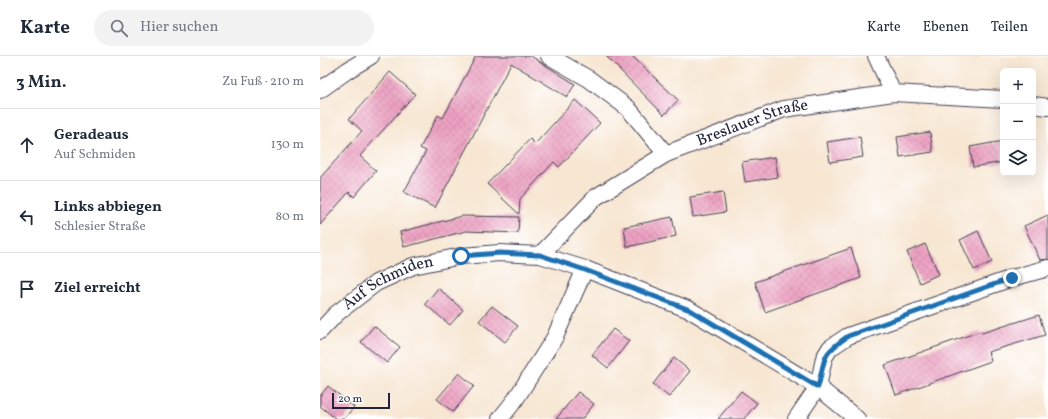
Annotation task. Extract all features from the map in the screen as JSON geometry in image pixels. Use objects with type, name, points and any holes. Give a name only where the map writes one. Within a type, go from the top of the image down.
[{"type":"street","points":[[320,90],[348,70],[372,56]]},
{"type":"street","points":[[550,56],[589,79],[628,108],[666,154]]},
{"type":"street","points":[[876,56],[894,93]]},
{"type":"street","name":"Breslauer Straße","points":[[540,255],[596,197],[666,154],[784,109],[894,93],[1000,99]]},
{"type":"street","points":[[1036,105],[1048,107]]},
{"type":"street","name":"Auf Schmiden","points":[[320,331],[336,314],[376,283],[413,266],[461,256],[500,253],[540,255],[585,270],[690,310],[818,387],[857,419]]},
{"type":"street","points":[[796,419],[818,387],[824,358],[830,348],[848,336],[1012,278],[1048,268]]},
{"type":"street","points":[[500,419],[515,400],[555,337],[585,270]]},
{"type":"building","points":[[476,56],[531,56],[575,84],[567,97],[511,63],[435,208],[404,192],[426,151],[420,148],[438,115],[443,118]]},
{"type":"building","points":[[606,56],[632,56],[678,100],[664,115]]},
{"type":"building","points":[[390,72],[415,94],[360,156],[376,171],[354,197],[349,192],[320,225],[320,178],[362,131],[349,119]]},
{"type":"building","points":[[575,100],[600,123],[559,167],[554,162],[520,199],[519,214],[487,184],[530,139],[535,144]]},
{"type":"building","points":[[930,132],[933,152],[900,157],[897,137]]},
{"type":"building","points":[[860,137],[863,157],[830,162],[827,142]]},
{"type":"building","points":[[1000,142],[1000,162],[973,167],[970,147]]},
{"type":"building","points":[[775,157],[778,177],[745,182],[742,162]]},
{"type":"building","points":[[723,192],[726,212],[693,217],[690,197]]},
{"type":"building","points":[[1048,215],[1048,259],[1040,260],[1024,226]]},
{"type":"building","points":[[462,216],[519,217],[518,233],[466,231],[404,247],[400,232]]},
{"type":"building","points":[[672,217],[676,236],[627,247],[624,227]]},
{"type":"building","points":[[978,231],[992,262],[974,270],[960,240]]},
{"type":"building","points":[[925,244],[939,274],[920,283],[907,252]]},
{"type":"building","points":[[851,248],[861,278],[765,312],[755,282]]},
{"type":"building","points":[[438,288],[463,310],[450,325],[425,304]]},
{"type":"building","points":[[492,306],[518,326],[505,342],[479,321]]},
{"type":"building","points":[[1039,315],[1045,335],[988,352],[991,361],[896,395],[885,365],[981,331],[982,333]]},
{"type":"building","points":[[374,326],[400,347],[387,363],[361,342]]},
{"type":"building","points":[[613,329],[629,341],[608,368],[592,355]]},
{"type":"building","points":[[674,358],[690,371],[669,397],[653,384]]},
{"type":"building","points":[[459,373],[474,386],[453,412],[437,399]]},
{"type":"building","points":[[328,386],[354,407],[344,419],[336,419],[320,406],[320,396]]},
{"type":"building","points":[[741,391],[757,403],[744,419],[718,419]]},
{"type":"building","points":[[578,392],[594,404],[582,419],[556,419]]},
{"type":"route","points":[[461,256],[500,253],[540,255],[585,270],[690,310],[818,387],[824,358],[830,348],[848,336],[1012,278]]}]
